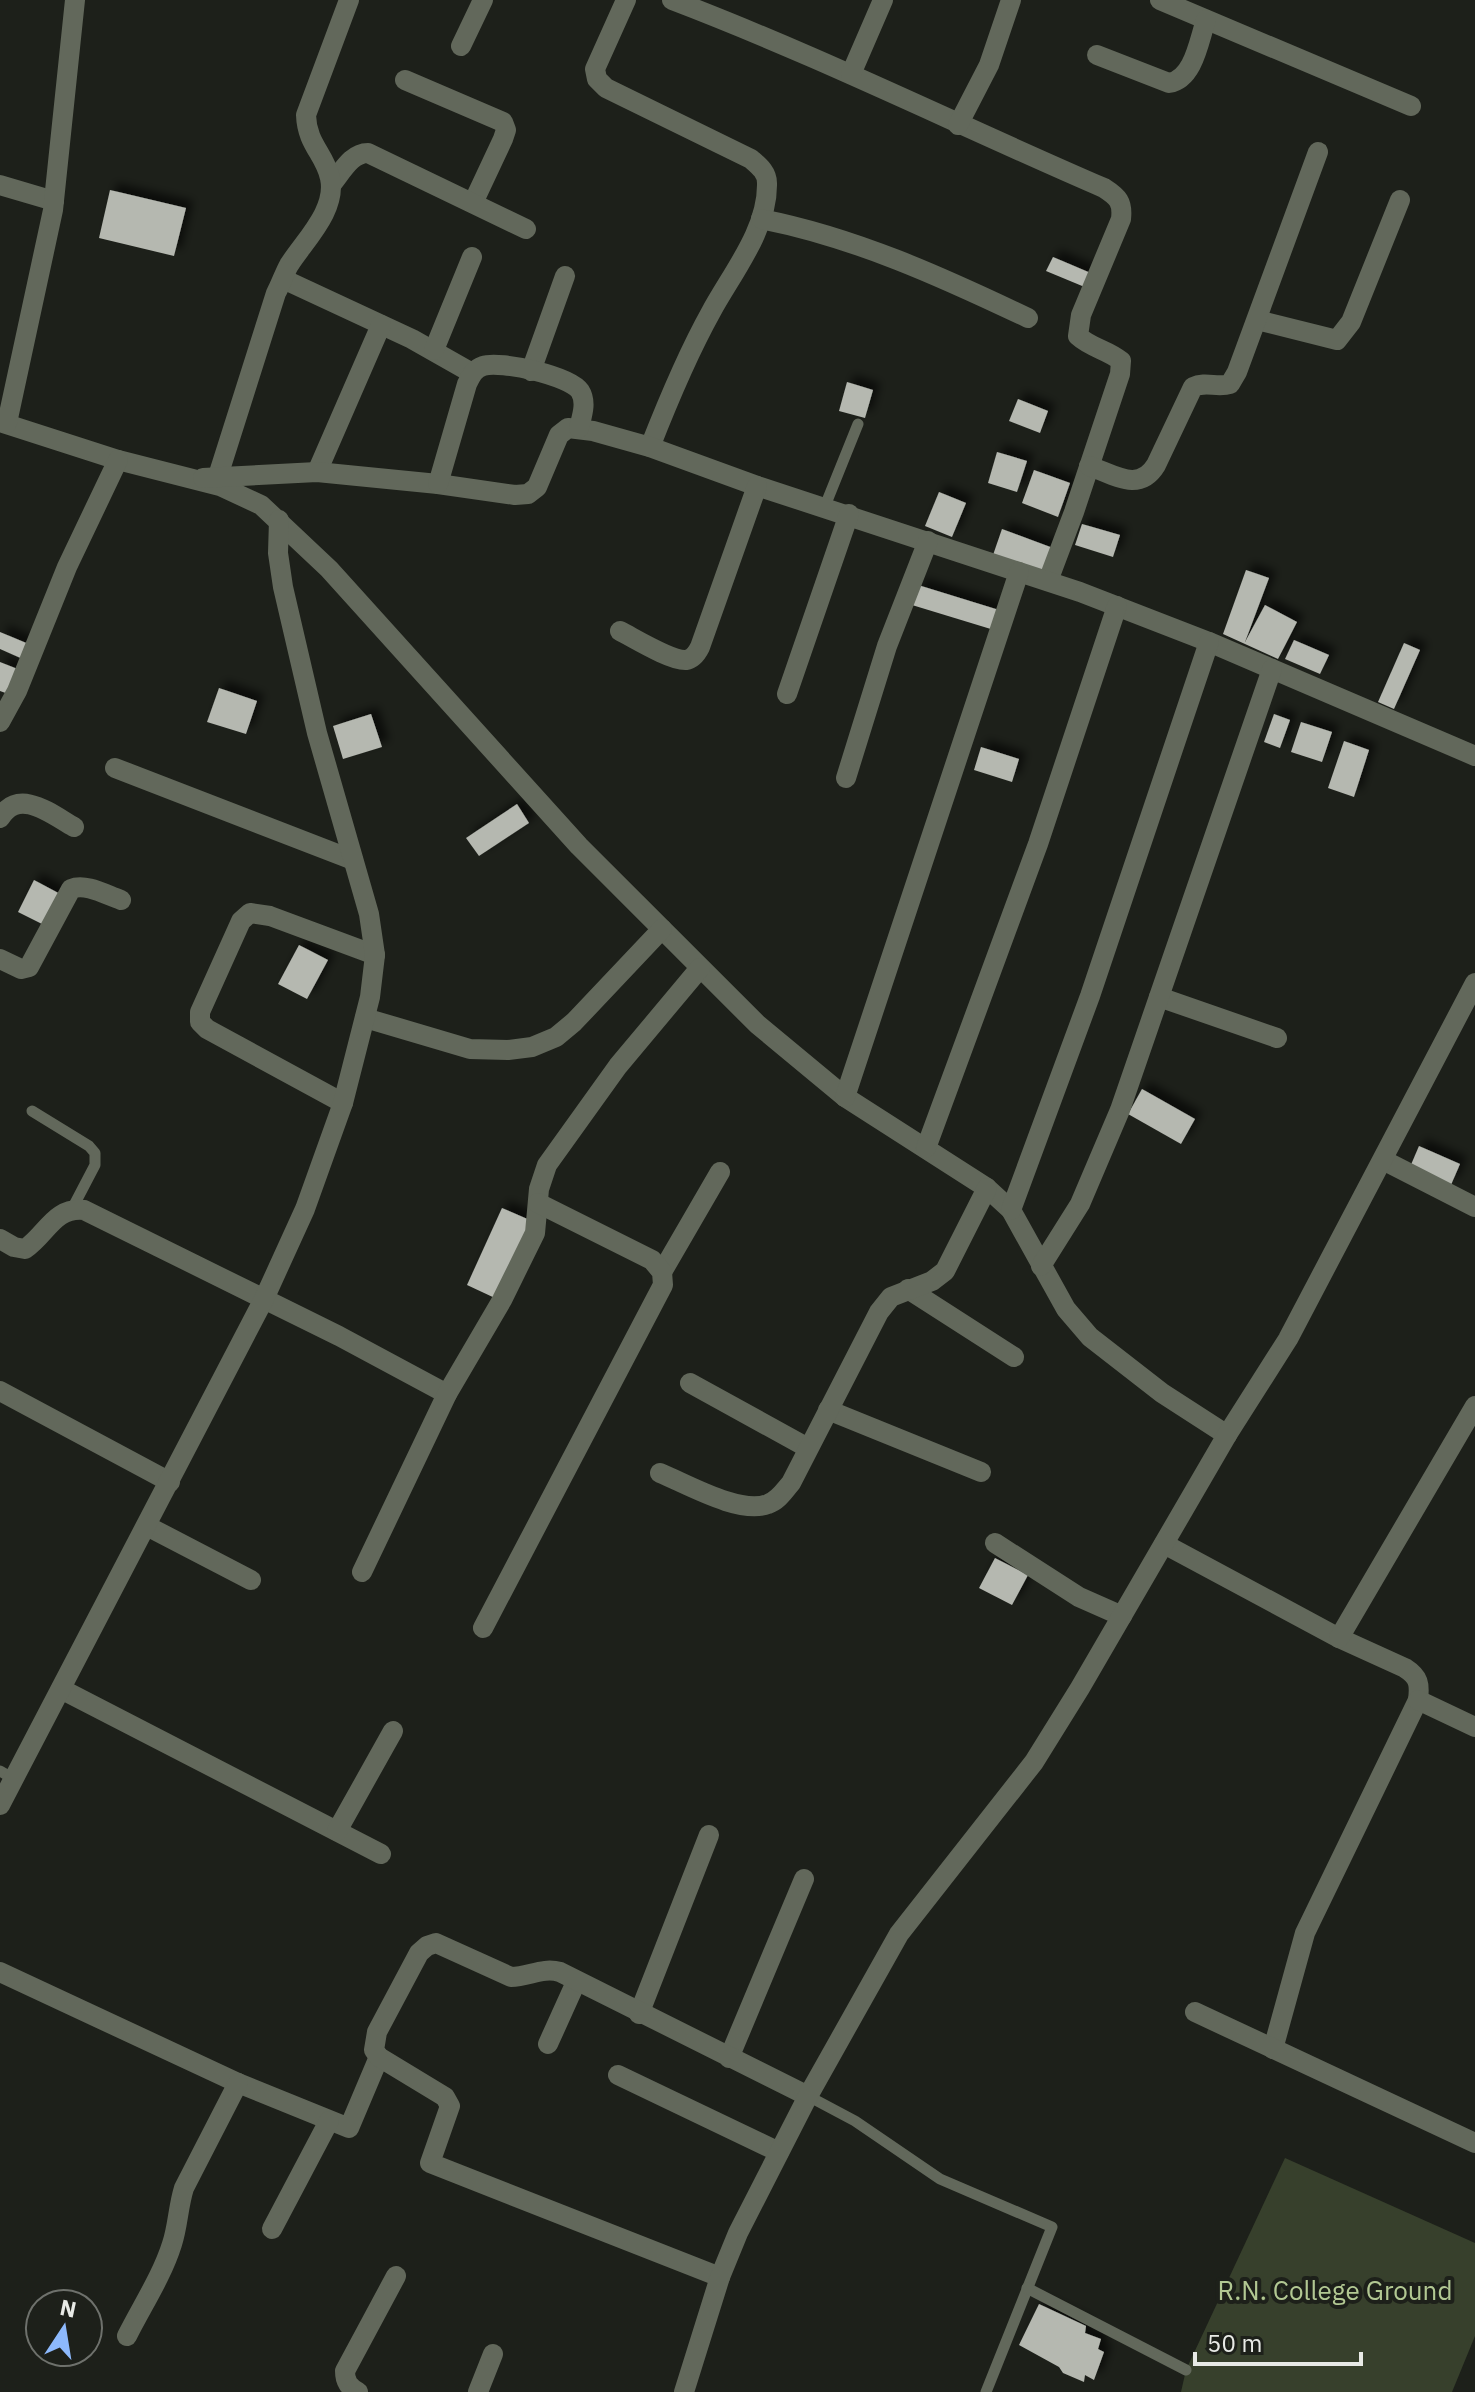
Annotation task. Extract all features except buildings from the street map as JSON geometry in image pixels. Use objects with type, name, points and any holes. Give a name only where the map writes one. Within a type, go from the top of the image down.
[{"type":"street","points":[[75,0],[54,201],[4,422],[118,460],[241,494],[261,505],[329,569],[579,846],[757,1024],[845,1097],[987,1188],[1011,1210],[1066,1309],[1090,1337],[1162,1393],[1227,1435]]},
{"type":"street","points":[[218,476],[283,279],[330,200],[330,174],[314,149],[306,115],[349,0]]},
{"type":"street","points":[[461,46],[483,0]]},
{"type":"street","points":[[626,0],[595,69],[597,79],[606,88],[751,159],[762,168],[768,180],[761,219],[673,390],[650,447]]},
{"type":"street","points":[[672,0],[751,30],[1118,196],[1122,207],[1121,219],[1079,324],[1078,336],[1121,361],[1120,374],[1048,581]]},
{"type":"street","points":[[851,74],[883,0]]},
{"type":"street","points":[[958,125],[989,65],[1011,0]]},
{"type":"street","points":[[1160,0],[1411,106]]},
{"type":"street","points":[[1097,55],[1169,83],[1178,82],[1187,74],[1206,20]]},
{"type":"street","points":[[405,80],[503,122],[506,130],[503,139],[473,203]]},
{"type":"street","points":[[1089,466],[1141,481],[1150,475],[1193,387],[1202,383],[1222,387],[1230,384],[1257,320],[1318,152]]},
{"type":"street","points":[[331,185],[359,153],[368,153],[526,229]]},
{"type":"street","points":[[0,185],[54,201]]},
{"type":"street","points":[[1257,320],[1331,340],[1345,334],[1400,200]]},
{"type":"street","points":[[761,219],[816,231],[855,245],[952,282],[1028,318]]},
{"type":"street","points":[[434,350],[472,257]]},
{"type":"street","points":[[531,371],[565,276]]},
{"type":"street","points":[[283,279],[434,350],[472,373]]},
{"type":"street","points":[[317,472],[381,325]]},
{"type":"street","points":[[438,484],[472,373],[480,366],[508,364],[569,382],[579,388],[584,408],[579,428]]},
{"type":"street","points":[[191,479],[317,472],[528,494],[537,487],[559,435],[568,428],[579,428],[650,447],[757,486],[825,506],[1117,606],[1475,756]]},
{"type":"street","points":[[0,722],[17,691],[67,567],[118,460]]},
{"type":"street","points":[[620,631],[675,657],[687,660],[694,657],[757,486]]},
{"type":"street","points":[[787,694],[849,514]]},
{"type":"street","points":[[0,1805],[7,1775],[61,1689],[264,1299],[305,1209],[343,1103],[365,1018],[375,955],[369,914],[317,733],[283,587],[278,553],[279,520]]},
{"type":"street","points":[[846,778],[883,657],[928,541]]},
{"type":"street","points":[[845,1097],[1019,572]]},
{"type":"street","points":[[926,1148],[1038,844],[1117,606]]},
{"type":"street","points":[[1011,1210],[1090,996],[1209,642]]},
{"type":"street","points":[[1041,1266],[1080,1204],[1120,1110],[1272,669]]},
{"type":"street","points":[[115,768],[353,860]]},
{"type":"street","points":[[0,818],[10,806],[20,802],[31,804],[74,827]]},
{"type":"street","points":[[0,959],[21,969],[29,967],[71,889],[85,887],[121,900]]},
{"type":"street","points":[[343,1103],[207,1029],[200,1022],[200,1012],[241,921],[250,913],[270,916],[375,955]]},
{"type":"street","points":[[365,1018],[470,1049],[532,1047],[556,1037],[574,1022],[662,929]]},
{"type":"street","points":[[362,1572],[447,1394],[502,1300],[535,1233],[539,1189],[547,1165],[618,1066],[700,968]]},
{"type":"street","points":[[684,2392],[720,2277],[738,2233],[808,2096],[899,1934],[1034,1762],[1122,1616],[1227,1435],[1288,1339],[1475,983]]},
{"type":"street","points":[[1159,997],[1277,1038]]},
{"type":"street","points":[[1383,1160],[1475,1207]]},
{"type":"street","points":[[483,1628],[656,1299],[663,1285],[662,1272],[720,1172]]},
{"type":"street","points":[[660,1473],[743,1506],[766,1505],[779,1498],[791,1483],[879,1312],[891,1297],[932,1281],[945,1271],[987,1188]]},
{"type":"street","points":[[538,1203],[652,1260],[662,1272]]},
{"type":"street","points":[[0,1239],[25,1249],[62,1212],[84,1210],[447,1394]]},
{"type":"street","points":[[908,1289],[1014,1357]]},
{"type":"street","points":[[690,1383],[808,1448]]},
{"type":"street","points":[[0,1391],[170,1482]]},
{"type":"street","points":[[1339,1638],[1475,1406]]},
{"type":"street","points":[[828,1410],[981,1472]]},
{"type":"street","points":[[147,1526],[251,1580]]},
{"type":"street","points":[[995,1543],[1079,1597],[1122,1616]]},
{"type":"street","points":[[1164,1544],[1339,1638],[1414,1674],[1420,1685],[1418,1700],[1305,1933],[1273,2049]]},
{"type":"street","points":[[61,1689],[381,1854]]},
{"type":"street","points":[[1418,1700],[1475,1727]]},
{"type":"street","points":[[337,1831],[393,1731]]},
{"type":"street","points":[[639,2014],[709,1835]]},
{"type":"street","points":[[729,2058],[804,1879]]},
{"type":"street","points":[[720,2277],[430,2163],[450,2106],[445,2097],[379,2057],[374,2050],[377,2032],[419,1953],[436,1943],[511,1977],[551,1970],[808,2096]]},
{"type":"street","points":[[0,1972],[238,2083],[349,2128],[379,2057]]},
{"type":"street","points":[[548,2044],[576,1982]]},
{"type":"street","points":[[1195,2012],[1475,2143]]},
{"type":"street","points":[[618,2075],[779,2152]]},
{"type":"street","points":[[127,2336],[167,2259],[184,2188],[238,2083]]},
{"type":"street","points":[[272,2229],[329,2121]]},
{"type":"street","points":[[358,2392],[345,2379],[345,2371],[396,2276]]},
{"type":"street","points":[[478,2392],[493,2354]]},
{"type":"lane","points":[[825,506],[858,424]]},
{"type":"lane","points":[[32,1111],[89,1146],[95,1153],[95,1165],[72,1209]]},
{"type":"lane","points":[[808,2096],[855,2121],[940,2179],[1052,2227],[986,2392]]},
{"type":"lane","points":[[1027,2288],[1186,2370]]},
{"type":"green space","name":"R.N. College Ground","points":[[1285,2158],[1475,2243],[1475,2336],[1452,2392],[1181,2392],[1186,2370]]}]
